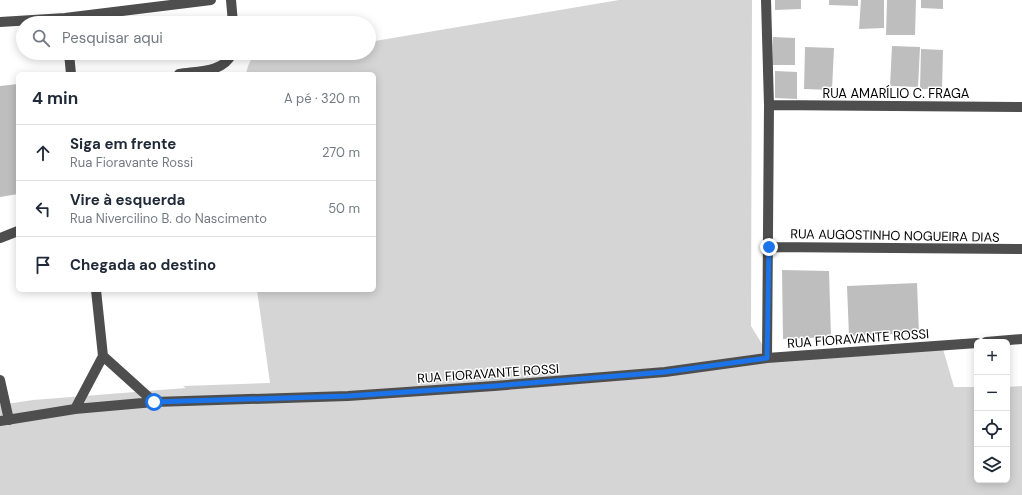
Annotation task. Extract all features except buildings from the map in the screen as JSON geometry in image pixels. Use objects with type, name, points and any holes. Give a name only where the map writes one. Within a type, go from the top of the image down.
[{"type":"street","points":[[100,16],[211,0]]},
{"type":"street","points":[[232,0],[233,16]]},
{"type":"street","points":[[766,0],[769,105],[767,358]]},
{"type":"street","points":[[0,22],[16,22]]},
{"type":"street","points":[[70,60],[71,72]]},
{"type":"street","points":[[192,72],[217,68],[228,60]]},
{"type":"street","name":"RUA AMARÍLIO C. FRAGA","points":[[769,105],[1022,107]]},
{"type":"street","points":[[0,238],[16,232]]},
{"type":"street","name":"RUA AUGOSTINHO NOGUEIRA DIAS","points":[[769,247],[1022,250]]},
{"type":"street","points":[[75,409],[103,356],[96,292]]},
{"type":"street","points":[[1010,340],[1022,339]]},
{"type":"street","name":"RUA FIORAVANTE ROSSI","points":[[4,421],[75,409],[154,402],[348,396],[494,386],[665,372],[767,358],[974,343]]},
{"type":"street","points":[[103,356],[154,402]]},
{"type":"street","points":[[0,380],[4,421]]},
{"type":"shaded area","points":[[619,0],[752,0],[751,326],[770,357],[941,342],[954,387],[974,387],[974,483],[1010,483],[1010,387],[1022,386],[1022,495],[0,495],[0,405],[33,400],[186,388],[183,386],[270,383],[257,292],[376,292],[376,72],[246,72],[251,60],[376,60],[376,41]]},
{"type":"route","points":[[154,402],[348,396],[494,386],[665,372],[767,358],[769,247]]}]
